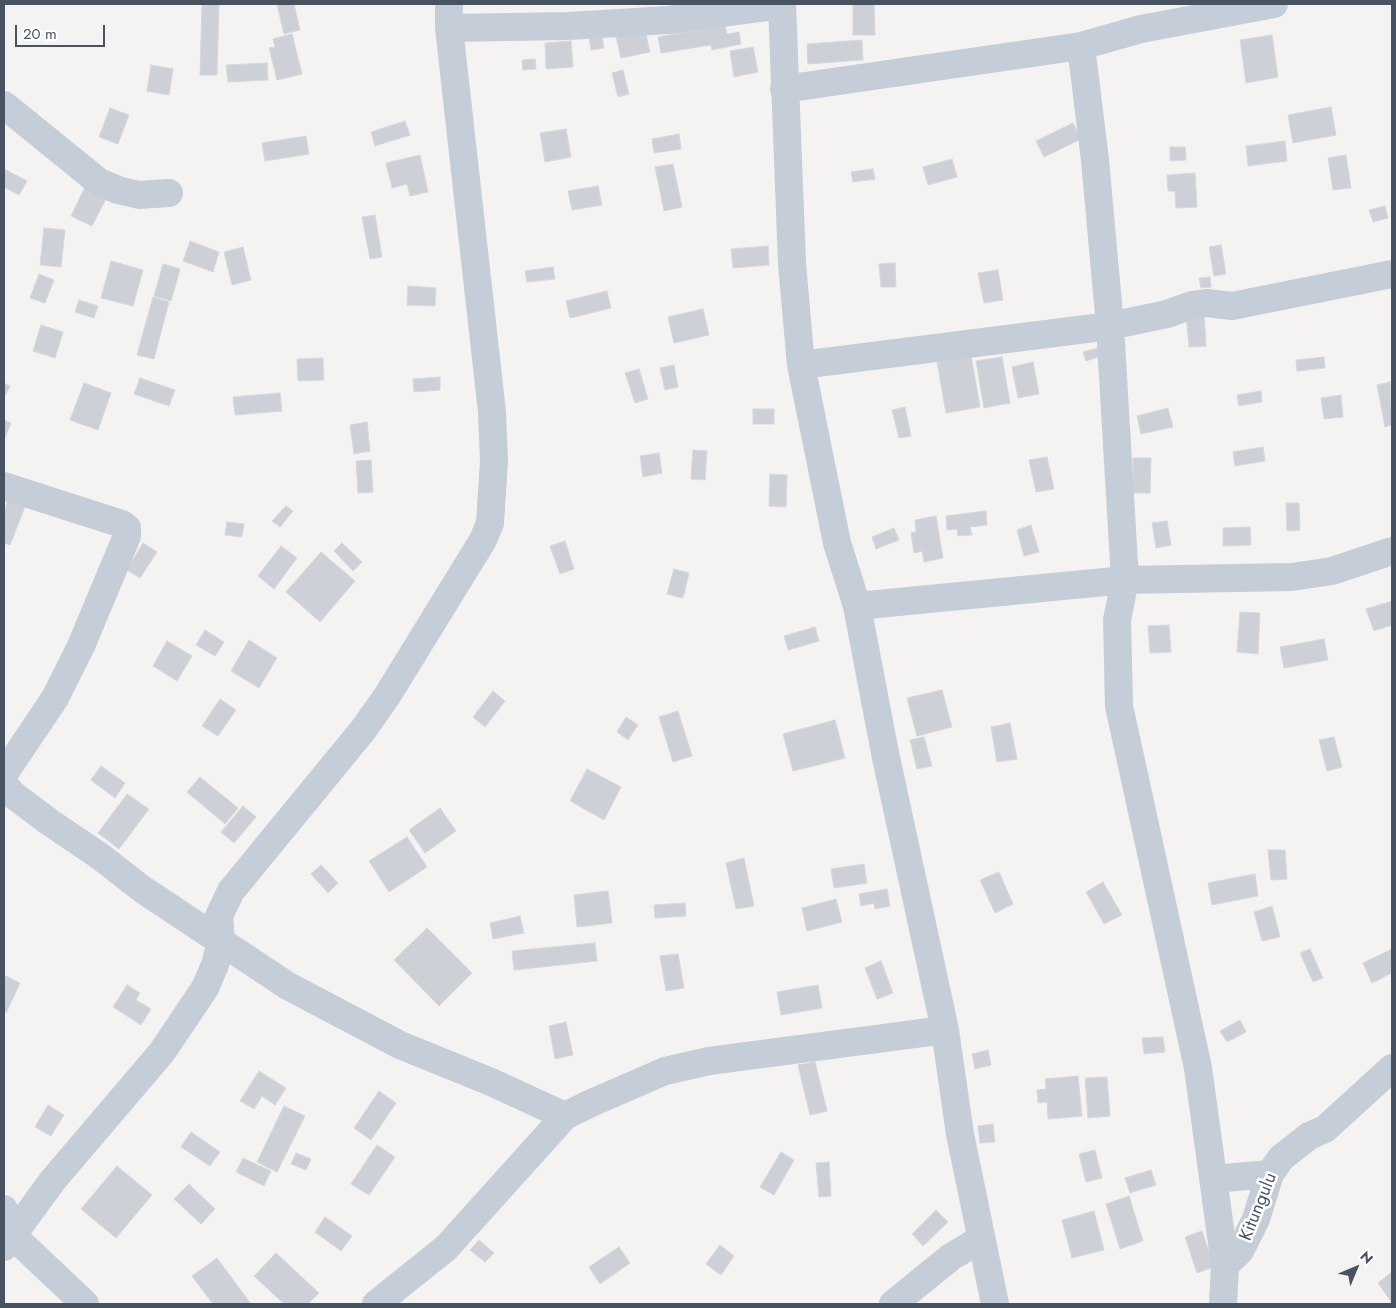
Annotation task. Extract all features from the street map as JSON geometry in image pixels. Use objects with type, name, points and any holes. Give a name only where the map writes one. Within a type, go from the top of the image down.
[{"type":"street","points":[[8,1241],[53,1180],[162,1052],[205,988],[215,965],[221,942],[219,916],[231,890],[363,730],[388,696],[483,540],[490,523],[494,461],[492,412],[449,16],[568,26],[668,20],[782,4],[792,264],[801,365],[837,542],[858,606],[886,753],[946,1030],[960,1134],[995,1304]]},
{"type":"street","points":[[784,89],[1081,46],[1141,29],[1274,4]]},
{"type":"street","points":[[1081,46],[1095,160],[1110,326],[1125,580],[1117,620],[1119,706],[1198,1068],[1225,1266],[1223,1304]]},
{"type":"street","points":[[4,105],[100,182],[118,190],[139,195],[169,193]]},
{"type":"street","points":[[801,365],[1110,326],[1167,314],[1192,305],[1207,303],[1232,306],[1392,274]]},
{"type":"street","points":[[4,486],[122,524],[127,528],[127,536],[81,646],[55,698],[4,774]]},
{"type":"street","points":[[858,606],[1125,580],[1292,577],[1332,570],[1392,552]]},
{"type":"street","points":[[4,784],[12,794],[48,821],[221,942],[288,986],[400,1045],[491,1082],[565,1116]]},
{"type":"street","points":[[376,1304],[446,1248],[565,1116],[665,1071],[709,1061],[946,1030]]},
{"type":"street","name":"Kitungulu","points":[[1225,1266],[1240,1251],[1256,1219],[1270,1174],[1281,1158],[1309,1136],[1325,1128],[1392,1068]]},
{"type":"street","points":[[1213,1179],[1270,1174]]},
{"type":"street","points":[[4,1209],[8,1241],[85,1304]]},
{"type":"street","points":[[893,1304],[951,1257],[982,1239]]},
{"type":"building","points":[[202,4],[219,4],[217,75],[200,75]]},
{"type":"building","points":[[277,4],[294,4],[300,30],[284,34]]},
{"type":"building","points":[[853,4],[874,4],[875,35],[853,35]]},
{"type":"building","points":[[725,25],[727,34],[739,32],[741,44],[712,50],[711,45],[661,53],[658,37]]},
{"type":"building","points":[[601,29],[604,48],[591,50],[588,31]]},
{"type":"building","points":[[645,30],[650,52],[621,58],[616,36]]},
{"type":"building","points":[[292,34],[302,74],[277,80],[269,48],[275,47],[273,39]]},
{"type":"building","points":[[1272,35],[1278,77],[1246,83],[1240,40]]},
{"type":"building","points":[[862,40],[863,60],[808,64],[807,44]]},
{"type":"building","points":[[571,41],[573,67],[546,69],[545,43]]},
{"type":"building","points":[[753,47],[758,72],[734,77],[730,51]]},
{"type":"building","points":[[535,59],[536,69],[523,70],[522,60]]},
{"type":"building","points":[[267,63],[268,80],[228,82],[226,65]]},
{"type":"building","points":[[151,65],[173,69],[169,95],[147,91]]},
{"type":"building","points":[[623,70],[629,94],[618,97],[612,73]]},
{"type":"building","points":[[1331,107],[1336,135],[1293,143],[1288,115]]},
{"type":"building","points":[[110,108],[129,115],[118,144],[99,137]]},
{"type":"building","points":[[405,121],[410,135],[375,146],[371,132]]},
{"type":"building","points":[[1073,123],[1081,139],[1044,157],[1036,141]]},
{"type":"building","points":[[566,129],[571,157],[545,162],[540,133]]},
{"type":"building","points":[[679,134],[681,149],[654,153],[652,139]]},
{"type":"building","points":[[306,136],[309,154],[265,161],[262,143]]},
{"type":"building","points":[[1285,141],[1287,161],[1248,166],[1246,146]]},
{"type":"building","points":[[1170,147],[1185,147],[1186,160],[1170,161]]},
{"type":"building","points":[[420,155],[428,192],[410,196],[407,184],[392,188],[386,163]]},
{"type":"building","points":[[1346,155],[1351,188],[1333,190],[1328,158]]},
{"type":"building","points":[[952,159],[957,177],[928,185],[923,167]]},
{"type":"building","points":[[673,164],[682,207],[664,211],[655,167]]},
{"type":"building","points":[[4,169],[27,181],[19,195],[4,187]]},
{"type":"building","points":[[873,169],[875,179],[853,182],[851,172]]},
{"type":"building","points":[[1195,173],[1197,207],[1176,208],[1175,191],[1168,191],[1167,175]]},
{"type":"building","points":[[86,185],[108,195],[92,226],[71,216]]},
{"type":"building","points":[[598,186],[602,205],[572,210],[568,191]]},
{"type":"building","points":[[1385,206],[1388,218],[1373,222],[1369,210]]},
{"type":"building","points":[[375,215],[382,257],[370,259],[362,217]]},
{"type":"building","points":[[44,228],[65,230],[61,267],[40,265]]},
{"type":"building","points":[[190,241],[219,252],[213,272],[183,261]]},
{"type":"building","points":[[1221,245],[1226,274],[1214,276],[1209,247]]},
{"type":"building","points":[[768,246],[769,265],[733,268],[731,249]]},
{"type":"building","points":[[243,247],[251,280],[232,285],[224,252]]},
{"type":"building","points":[[111,261],[143,270],[133,306],[101,298]]},
{"type":"building","points":[[895,263],[896,287],[881,287],[879,264]]},
{"type":"building","points":[[163,264],[180,269],[171,301],[154,296]]},
{"type":"building","points":[[553,267],[555,279],[527,282],[525,271]]},
{"type":"building","points":[[998,270],[1003,300],[984,303],[978,273]]},
{"type":"building","points":[[39,274],[54,280],[45,303],[30,298]]},
{"type":"building","points":[[1210,277],[1211,287],[1201,288],[1199,278]]},
{"type":"building","points":[[408,286],[436,288],[435,306],[407,305]]},
{"type":"building","points":[[607,291],[611,308],[570,318],[566,301]]},
{"type":"building","points":[[153,297],[169,302],[154,359],[137,355]]},
{"type":"building","points":[[79,300],[98,306],[94,318],[75,312]]},
{"type":"building","points":[[703,309],[709,335],[674,343],[668,317]]},
{"type":"building","points":[[1204,312],[1206,346],[1189,347],[1186,313]]},
{"type":"building","points":[[41,325],[63,332],[55,358],[33,351]]},
{"type":"building","points":[[1098,348],[1101,356],[1086,361],[1083,352]]},
{"type":"building","points":[[971,356],[980,407],[946,413],[937,362]]},
{"type":"building","points":[[1002,357],[1010,403],[984,408],[976,361]]},
{"type":"building","points":[[1324,357],[1325,368],[1297,371],[1296,360]]},
{"type":"building","points":[[323,358],[324,380],[298,381],[297,359]]},
{"type":"building","points":[[1033,362],[1039,394],[1018,398],[1012,367]]},
{"type":"building","points":[[674,365],[678,387],[665,390],[660,368]]},
{"type":"building","points":[[639,369],[648,399],[635,403],[625,373]]},
{"type":"building","points":[[440,377],[440,390],[414,392],[413,379]]},
{"type":"building","points":[[140,378],[175,390],[169,406],[134,394]]},
{"type":"building","points":[[1390,382],[1392,425],[1385,427],[1377,385]]},
{"type":"building","points":[[4,383],[10,386],[4,398]]},
{"type":"building","points":[[84,383],[111,393],[98,430],[70,420]]},
{"type":"building","points":[[1261,391],[1262,402],[1239,406],[1237,395]]},
{"type":"building","points":[[280,393],[282,411],[235,415],[233,397]]},
{"type":"building","points":[[1341,395],[1343,417],[1324,419],[1321,398]]},
{"type":"building","points":[[905,407],[911,436],[899,438],[892,410]]},
{"type":"building","points":[[1168,408],[1173,427],[1141,434],[1137,416]]},
{"type":"building","points":[[753,409],[774,409],[774,424],[753,424]]},
{"type":"building","points":[[4,420],[11,423],[4,440]]},
{"type":"building","points":[[367,422],[370,451],[354,454],[350,425]]},
{"type":"building","points":[[1263,447],[1265,461],[1235,466],[1233,452]]},
{"type":"building","points":[[693,450],[707,451],[705,480],[691,479]]},
{"type":"building","points":[[659,453],[662,473],[643,477],[640,456]]},
{"type":"building","points":[[1047,457],[1054,489],[1036,492],[1029,460]]},
{"type":"building","points":[[1133,458],[1151,458],[1150,493],[1133,493]]},
{"type":"building","points":[[371,460],[373,492],[358,493],[356,461]]},
{"type":"building","points":[[770,474],[787,475],[786,507],[769,506]]},
{"type":"building","points":[[9,497],[26,504],[10,545],[4,543],[4,511]]},
{"type":"building","points":[[1286,503],[1299,503],[1300,530],[1287,531]]},
{"type":"building","points":[[286,506],[293,511],[280,527],[272,521]]},
{"type":"building","points":[[986,511],[987,525],[970,527],[972,535],[958,536],[957,529],[947,530],[946,516]]},
{"type":"building","points":[[936,516],[943,558],[924,562],[922,551],[914,553],[911,533],[916,532],[915,520]]},
{"type":"building","points":[[1167,521],[1171,545],[1156,548],[1152,523]]},
{"type":"building","points":[[227,522],[244,524],[242,537],[225,535]]},
{"type":"building","points":[[1031,525],[1039,552],[1024,556],[1017,530]]},
{"type":"building","points":[[1250,527],[1251,545],[1223,546],[1223,528]]},
{"type":"building","points":[[894,528],[899,540],[876,549],[872,537]]},
{"type":"building","points":[[565,541],[574,569],[560,574],[550,546]]},
{"type":"building","points":[[143,543],[157,552],[140,578],[127,570]]},
{"type":"building","points":[[342,543],[362,562],[353,571],[334,551]]},
{"type":"building","points":[[281,546],[297,558],[274,589],[258,576]]},
{"type":"building","points":[[321,552],[355,581],[320,622],[286,592]]},
{"type":"building","points":[[674,569],[689,573],[683,598],[667,594]]},
{"type":"building","points":[[1392,601],[1392,625],[1374,631],[1366,609]]},
{"type":"building","points":[[1240,612],[1260,613],[1258,654],[1237,652]]},
{"type":"building","points":[[1169,625],[1171,652],[1150,653],[1148,626]]},
{"type":"building","points":[[815,627],[819,641],[788,650],[784,636]]},
{"type":"building","points":[[205,630],[224,642],[215,656],[196,645]]},
{"type":"building","points":[[1324,639],[1328,660],[1284,668],[1280,647]]},
{"type":"building","points":[[249,640],[277,658],[259,688],[231,671]]},
{"type":"building","points":[[167,641],[192,656],[177,681],[153,666]]},
{"type":"building","points":[[942,690],[952,727],[917,736],[907,698]]},
{"type":"building","points":[[493,691],[505,701],[485,727],[473,717]]},
{"type":"building","points":[[220,699],[236,710],[218,736],[202,726]]},
{"type":"building","points":[[678,711],[692,756],[673,762],[659,717]]},
{"type":"building","points":[[626,717],[638,725],[628,740],[617,732]]},
{"type":"building","points":[[835,720],[845,758],[793,771],[783,734]]},
{"type":"building","points":[[1010,723],[1017,759],[997,762],[991,727]]},
{"type":"building","points":[[924,737],[932,766],[917,769],[910,740]]},
{"type":"building","points":[[1334,737],[1342,767],[1327,771],[1319,740]]},
{"type":"building","points":[[101,766],[125,783],[115,798],[91,780]]},
{"type":"building","points":[[587,769],[621,787],[604,820],[570,801]]},
{"type":"building","points":[[200,777],[238,808],[225,824],[187,792]]},
{"type":"building","points":[[127,794],[149,809],[119,849],[98,833]]},
{"type":"building","points":[[243,806],[256,817],[234,843],[221,832]]},
{"type":"building","points":[[440,808],[456,831],[425,853],[409,830]]},
{"type":"building","points":[[407,837],[427,867],[389,892],[369,861]]},
{"type":"building","points":[[1268,850],[1285,850],[1287,879],[1271,880]]},
{"type":"building","points":[[744,858],[754,906],[736,909],[726,863]]},
{"type":"building","points":[[864,864],[867,883],[834,888],[831,869]]},
{"type":"building","points":[[321,865],[338,883],[328,893],[311,874]]},
{"type":"building","points":[[999,872],[1013,904],[995,913],[980,880]]},
{"type":"building","points":[[1255,874],[1258,896],[1212,905],[1208,883]]},
{"type":"building","points":[[1103,882],[1122,915],[1104,924],[1086,892]]},
{"type":"building","points":[[887,889],[890,906],[875,909],[874,903],[861,906],[859,894]]},
{"type":"building","points":[[608,891],[612,923],[577,927],[574,895]]},
{"type":"building","points":[[836,899],[842,922],[807,931],[802,908]]},
{"type":"building","points":[[685,903],[686,916],[655,918],[654,905]]},
{"type":"building","points":[[1272,906],[1280,937],[1262,941],[1254,912]]},
{"type":"building","points":[[520,916],[524,933],[493,939],[490,923]]},
{"type":"building","points":[[427,928],[472,973],[439,1006],[394,960]]},
{"type":"building","points":[[595,943],[597,961],[514,970],[512,951]]},
{"type":"building","points":[[1310,949],[1323,978],[1313,982],[1300,953]]},
{"type":"building","points":[[1392,949],[1392,973],[1372,983],[1363,963]]},
{"type":"building","points":[[678,954],[684,988],[666,991],[660,956]]},
{"type":"building","points":[[881,961],[893,993],[877,999],[865,968]]},
{"type":"building","points":[[4,975],[20,983],[6,1013],[4,1012]]},
{"type":"building","points":[[127,985],[140,993],[136,1000],[151,1009],[141,1025],[113,1007]]},
{"type":"building","points":[[818,985],[822,1008],[781,1015],[777,992]]},
{"type":"building","points":[[1240,1020],[1246,1032],[1227,1042],[1220,1031]]},
{"type":"building","points":[[566,1022],[573,1055],[555,1059],[549,1026]]},
{"type":"building","points":[[1163,1037],[1165,1052],[1144,1054],[1142,1038]]},
{"type":"building","points":[[988,1050],[991,1065],[975,1069],[972,1054]]},
{"type":"building","points":[[815,1062],[827,1111],[810,1115],[798,1065]]},
{"type":"building","points":[[259,1071],[286,1088],[275,1105],[262,1096],[254,1109],[240,1101]]},
{"type":"building","points":[[1078,1076],[1082,1116],[1048,1119],[1047,1102],[1038,1103],[1037,1090],[1046,1089],[1045,1079]]},
{"type":"building","points":[[1107,1077],[1110,1116],[1088,1118],[1085,1078]]},
{"type":"building","points":[[379,1091],[396,1103],[371,1140],[354,1128]]},
{"type":"building","points":[[48,1105],[64,1115],[51,1136],[35,1127]]},
{"type":"building","points":[[284,1106],[305,1116],[277,1172],[257,1162]]},
{"type":"building","points":[[993,1124],[995,1142],[980,1143],[978,1126]]},
{"type":"building","points":[[191,1132],[220,1152],[210,1166],[181,1147]]},
{"type":"building","points":[[377,1145],[395,1157],[369,1195],[351,1184]]},
{"type":"building","points":[[1095,1150],[1102,1178],[1086,1182],[1079,1154]]},
{"type":"building","points":[[781,1152],[794,1160],[774,1195],[760,1187]]},
{"type":"building","points":[[296,1153],[311,1159],[306,1170],[291,1164]]},
{"type":"building","points":[[243,1158],[271,1171],[264,1186],[236,1172]]},
{"type":"building","points":[[829,1162],[831,1196],[819,1197],[816,1163]]},
{"type":"building","points":[[117,1166],[152,1195],[116,1238],[81,1209]]},
{"type":"building","points":[[1151,1170],[1156,1185],[1130,1193],[1125,1178]]},
{"type":"building","points":[[189,1184],[215,1209],[201,1224],[174,1199]]},
{"type":"building","points":[[1129,1196],[1143,1241],[1120,1249],[1106,1204]]},
{"type":"building","points":[[936,1210],[948,1222],[923,1246],[912,1234]]},
{"type":"building","points":[[1094,1211],[1104,1250],[1072,1258],[1062,1220]]},
{"type":"building","points":[[325,1217],[352,1236],[341,1251],[315,1232]]},
{"type":"building","points":[[1202,1231],[1214,1267],[1197,1273],[1185,1237]]},
{"type":"building","points":[[479,1240],[494,1253],[485,1262],[470,1250]]},
{"type":"building","points":[[720,1245],[734,1256],[721,1275],[706,1264]]},
{"type":"building","points":[[619,1247],[630,1263],[600,1284],[589,1267]]},
{"type":"building","points":[[276,1253],[319,1293],[308,1304],[284,1304],[254,1276]]},
{"type":"building","points":[[217,1258],[251,1304],[213,1304],[192,1276]]},
{"type":"building","points":[[1392,1272],[1392,1303],[1378,1283]]}]
